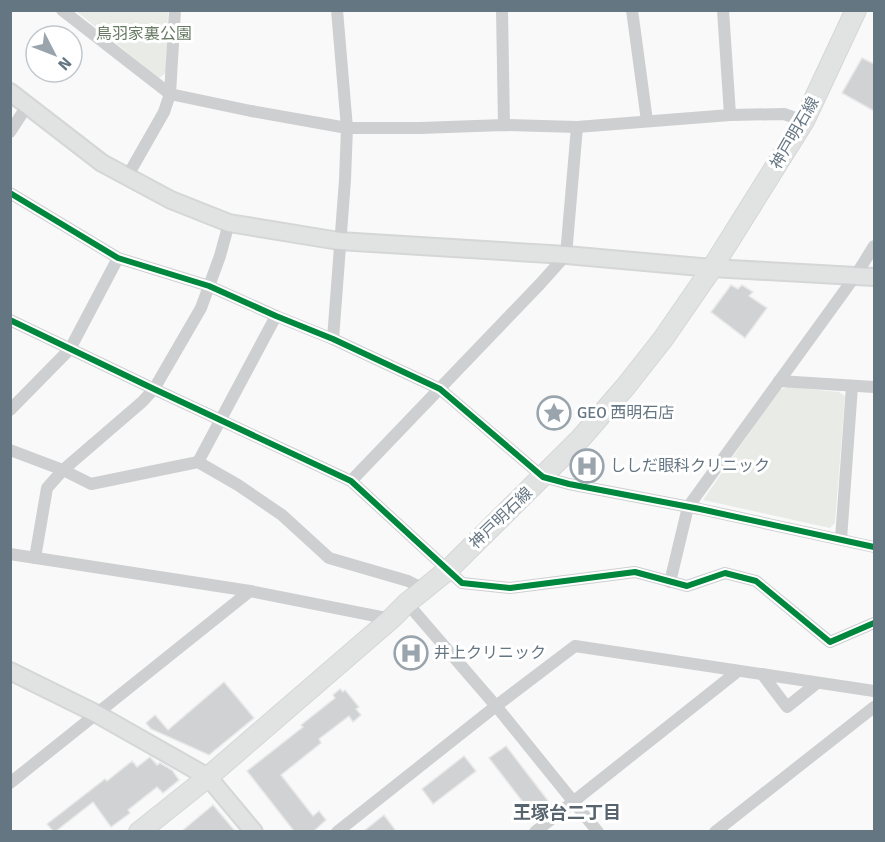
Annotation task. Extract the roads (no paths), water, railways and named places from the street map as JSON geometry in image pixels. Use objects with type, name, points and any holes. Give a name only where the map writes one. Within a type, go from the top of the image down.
[{"type":"main road","name":"神戸明石線","points":[[139,831],[208,777],[424,588],[449,569],[581,438],[663,339],[712,268],[804,121],[856,10]]},
{"type":"street","points":[[62,10],[170,94],[347,128],[504,125],[577,127],[730,115],[784,114],[804,121]]},
{"type":"street","points":[[127,177],[164,112],[170,94],[175,10]]},
{"type":"street","points":[[333,339],[347,128],[337,10]]},
{"type":"street","points":[[502,10],[504,125]]},
{"type":"street","points":[[632,10],[646,122]]},
{"type":"street","points":[[723,10],[730,115]]},
{"type":"street","points":[[10,93],[102,163],[171,200],[229,223],[339,241],[567,255],[712,268],[874,277]]},
{"type":"street","points":[[10,132],[27,105]]},
{"type":"street","points":[[351,481],[567,255],[577,127]]},
{"type":"street","points":[[10,193],[118,258],[209,286],[333,339],[440,389],[543,477],[874,547]]},
{"type":"street","points":[[35,558],[47,488],[63,470],[154,389],[201,308],[229,223]]},
{"type":"street","points":[[670,582],[688,507],[856,275],[874,246]]},
{"type":"street","points":[[10,410],[70,349],[118,258]]},
{"type":"street","points":[[198,462],[276,316]]},
{"type":"street","points":[[10,320],[351,481],[462,583],[510,588],[635,572],[687,586],[725,573],[756,581],[830,642],[874,623]]},
{"type":"street","points":[[779,381],[874,387]]},
{"type":"street","points":[[841,539],[852,386]]},
{"type":"street","points":[[10,450],[63,470],[91,484],[198,462],[238,485],[282,515],[329,558],[408,581],[424,588]]},
{"type":"street","points":[[10,554],[250,591],[391,619]]},
{"type":"street","points":[[10,783],[250,591]]},
{"type":"street","points":[[407,603],[496,706],[598,831]]},
{"type":"street","points":[[337,831],[575,646],[874,691]]},
{"type":"street","points":[[10,671],[97,714],[208,777],[254,831]]},
{"type":"street","points":[[535,831],[738,671]]},
{"type":"street","points":[[762,674],[787,707],[817,683]]},
{"type":"street","points":[[716,831],[874,707]]},
{"type":"place","name":"GEO 西明石店","points":[[554,413]]},
{"type":"place","name":"ししだ眼科クリニック","points":[[587,466]]},
{"type":"place","name":"井上クリニック","points":[[411,653]]},
{"type":"district","name":"王塚台二丁目","points":[[567,813]]},
{"type":"park label","name":"鳥羽家裏公園","points":[[144,34]]}]
